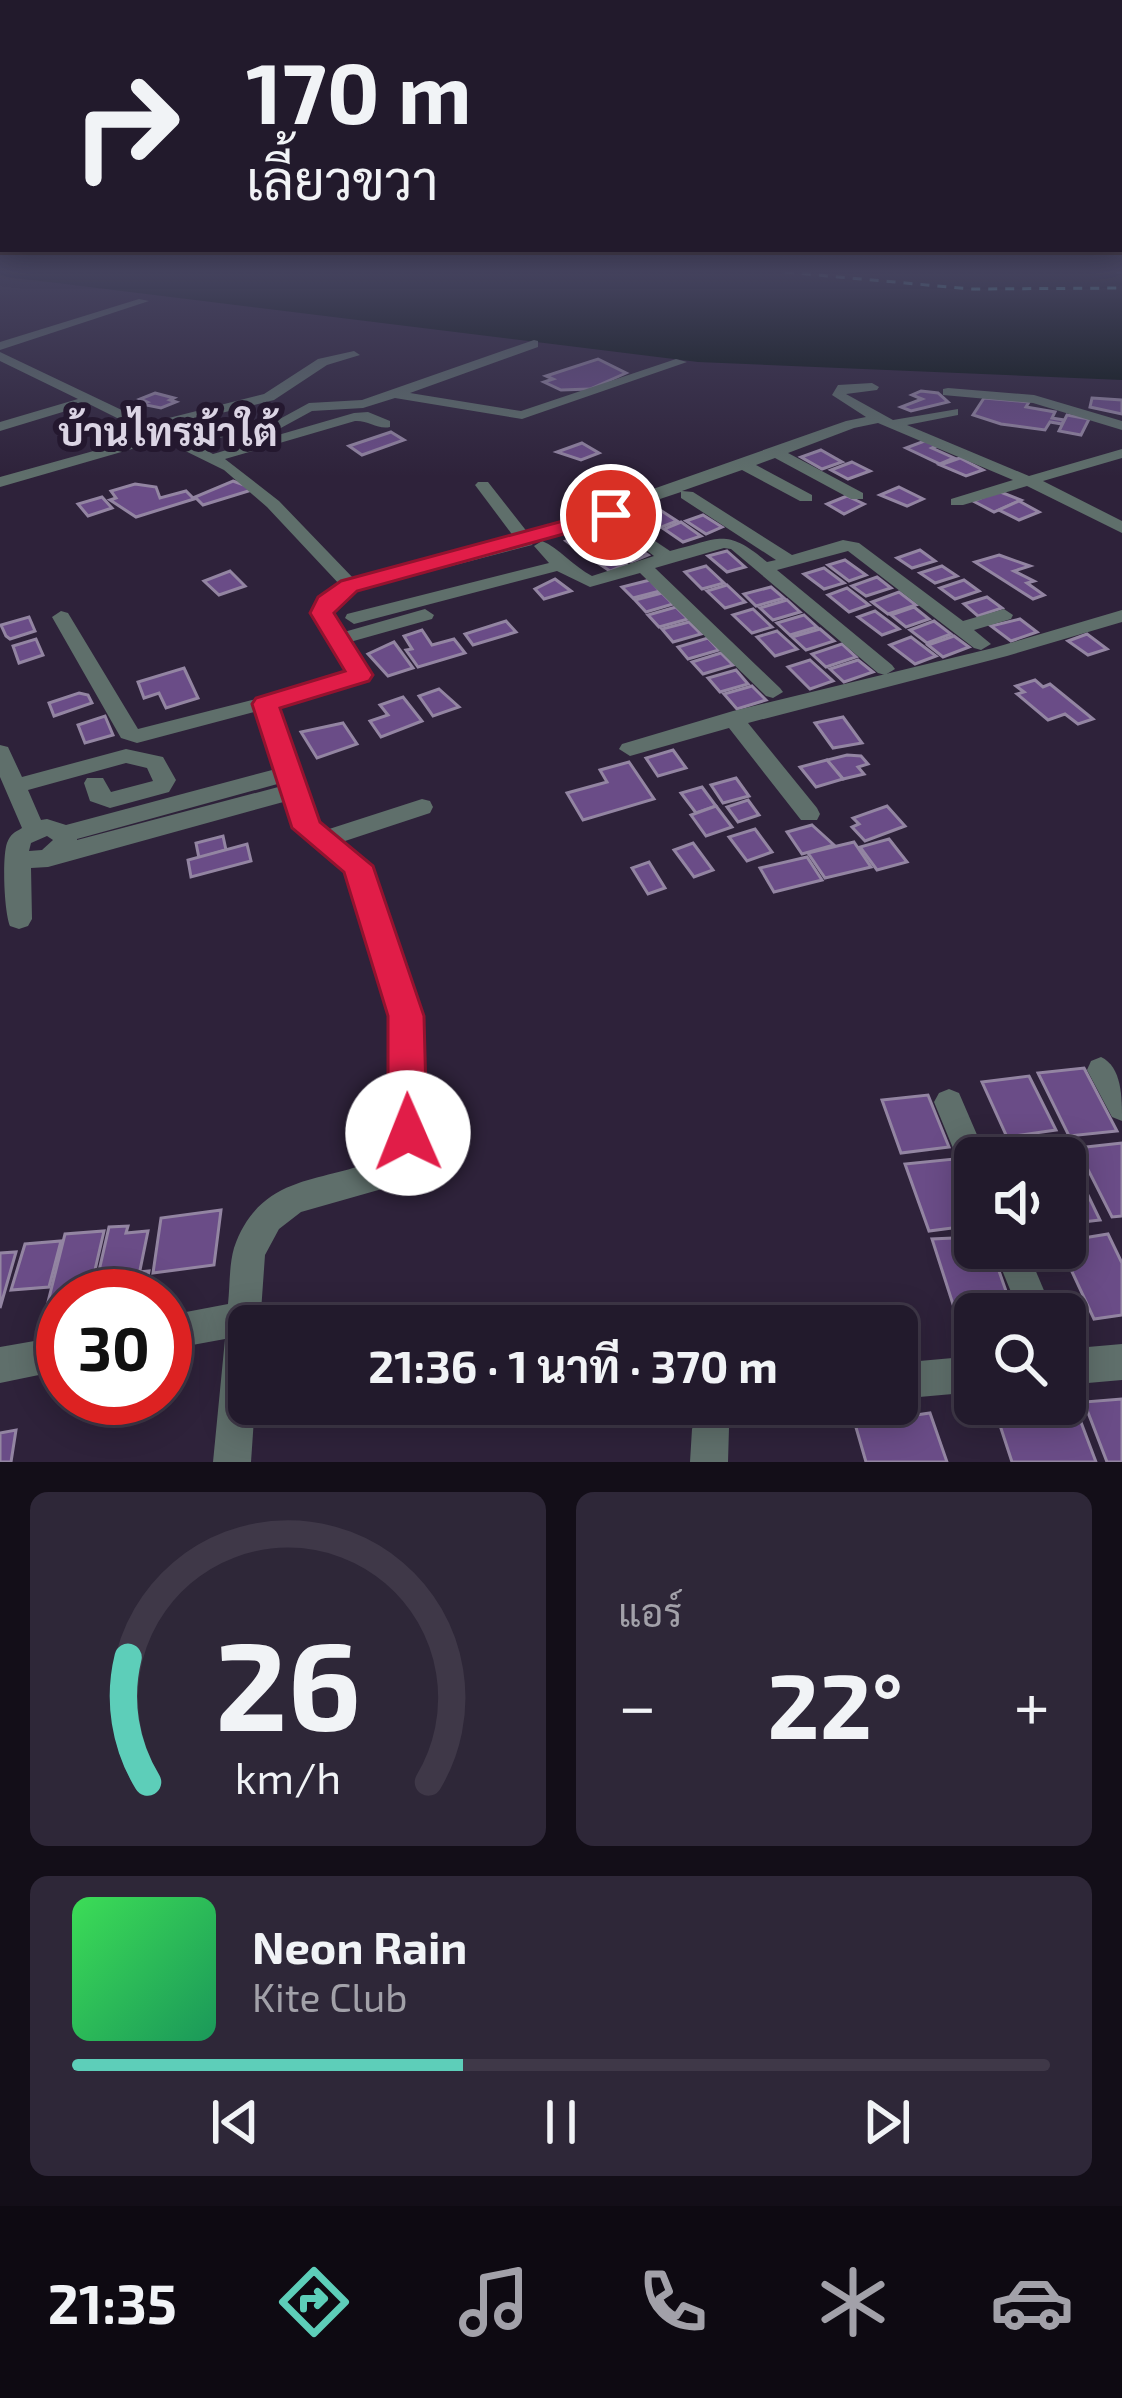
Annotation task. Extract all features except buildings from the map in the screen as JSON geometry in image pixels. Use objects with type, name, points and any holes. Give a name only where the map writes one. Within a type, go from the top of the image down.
[{"type":"street","points":[[185,445],[222,433],[268,431],[309,407],[356,405],[534,344]]},
{"type":"street","points":[[148,427],[269,397],[323,362],[354,355]]},
{"type":"street","points":[[0,356],[214,458],[273,504],[350,586]]},
{"type":"street","points":[[394,394],[522,415],[680,362]]},
{"type":"street","points":[[872,387],[843,388],[838,395],[1122,528]]},
{"type":"street","points":[[186,418],[194,404],[236,392]]},
{"type":"street","points":[[948,392],[1034,400],[1122,426]]},
{"type":"street","points":[[0,427],[91,399]]},
{"type":"street","points":[[61,617],[133,735],[265,704],[360,675],[323,607],[350,586],[534,543],[776,452],[886,421],[953,412]]},
{"type":"street","points":[[214,458],[362,415],[385,424]]},
{"type":"street","points":[[0,482],[166,436]]},
{"type":"street","points":[[776,452],[857,496]]},
{"type":"street","points":[[957,502],[1122,453]]},
{"type":"street","points":[[743,464],[806,498]]},
{"type":"street","points":[[483,484],[534,543],[590,582],[667,557],[724,543],[736,545],[885,669]]},
{"type":"street","points":[[687,496],[790,561]]},
{"type":"street","points":[[620,522],[667,557]]},
{"type":"street","points":[[764,568],[843,545],[853,547],[981,644]]},
{"type":"street","points":[[459,559],[468,573],[468,584]]},
{"type":"street","points":[[354,618],[468,584],[561,565]]},
{"type":"street","points":[[434,566],[448,578],[468,584]]},
{"type":"street","points":[[643,566],[773,692]]},
{"type":"street","points":[[339,639],[522,588]]},
{"type":"street","points":[[961,628],[1004,614]]},
{"type":"street","points":[[630,748],[1050,640],[1122,616]]},
{"type":"street","points":[[243,1305],[249,1252],[268,1218],[293,1199],[385,1174],[402,1153],[408,1133],[406,1016],[357,866],[308,828],[265,704]]},
{"type":"street","points":[[733,718],[809,814]]},
{"type":"street","points":[[0,752],[12,795],[34,830]]},
{"type":"street","points":[[12,795],[126,756],[155,762],[165,780],[161,787],[110,800],[98,796],[95,783]]},
{"type":"street","points":[[23,860],[59,844],[292,782]]},
{"type":"street","points":[[321,840],[422,807]]},
{"type":"street","points":[[20,920],[16,888],[23,860],[16,846],[34,830],[58,829],[59,844]]},
{"type":"street","points":[[1101,1070],[1122,1107]]},
{"type":"street","points":[[949,1102],[963,1137]]},
{"type":"street","points":[[192,1328],[228,1321]]},
{"type":"street","points":[[0,1365],[36,1358]]},
{"type":"street","points":[[1086,1365],[1122,1362]]},
{"type":"street","points":[[918,1379],[954,1376]]},
{"type":"street","points":[[232,1462],[234,1425]]},
{"type":"street","points":[[709,1462],[710,1425]]},
{"type":"shaded area","points":[[521,340],[1122,340],[1122,380],[698,362]]},
{"type":"district","name":"บ้านไทรม้าใต้","points":[[168,430]]},
{"type":"route","points":[[408,1133],[406,1016],[357,866],[308,828],[265,704],[360,675],[322,613],[326,602],[350,586],[611,515]]}]
